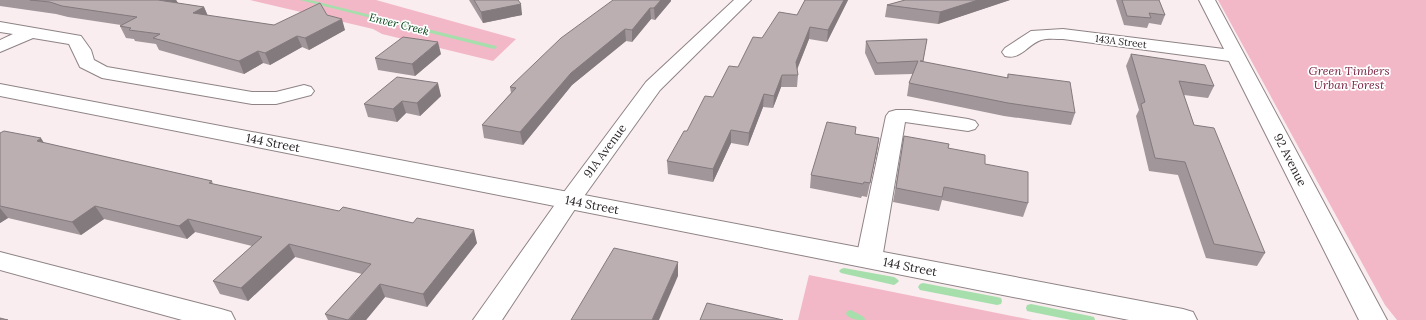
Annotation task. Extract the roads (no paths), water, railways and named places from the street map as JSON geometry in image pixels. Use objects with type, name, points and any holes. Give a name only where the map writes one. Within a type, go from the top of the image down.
[{"type":"street","name":"91A Avenue","points":[[487,320],[569,200],[653,86],[742,0]]},
{"type":"street","name":"92 Avenue","points":[[1207,0],[1373,320]]},
{"type":"street","points":[[0,27],[75,40],[82,50],[86,63],[102,72],[252,98],[276,98],[304,90]]},
{"type":"street","points":[[0,47],[31,32]]},
{"type":"street","name":"143A Street","points":[[1011,52],[1037,35],[1064,34],[1236,56]]},
{"type":"street","name":"144 Street","points":[[0,90],[1183,320]]},
{"type":"street","points":[[869,259],[896,116],[910,116],[968,125]]},
{"type":"street","points":[[0,262],[221,320]]},
{"type":"waterway","name":"Enver Creek","points":[[303,0],[494,47]]},
{"type":"waterway","points":[[844,271],[894,281]]},
{"type":"waterway","points":[[923,287],[997,301]]},
{"type":"waterway","points":[[1031,308],[1090,320]]},
{"type":"waterway","name":"Enver Creek","points":[[851,314],[860,320]]},
{"type":"park label","name":"Green Timbers Urban Forest","points":[[1349,78]]}]
